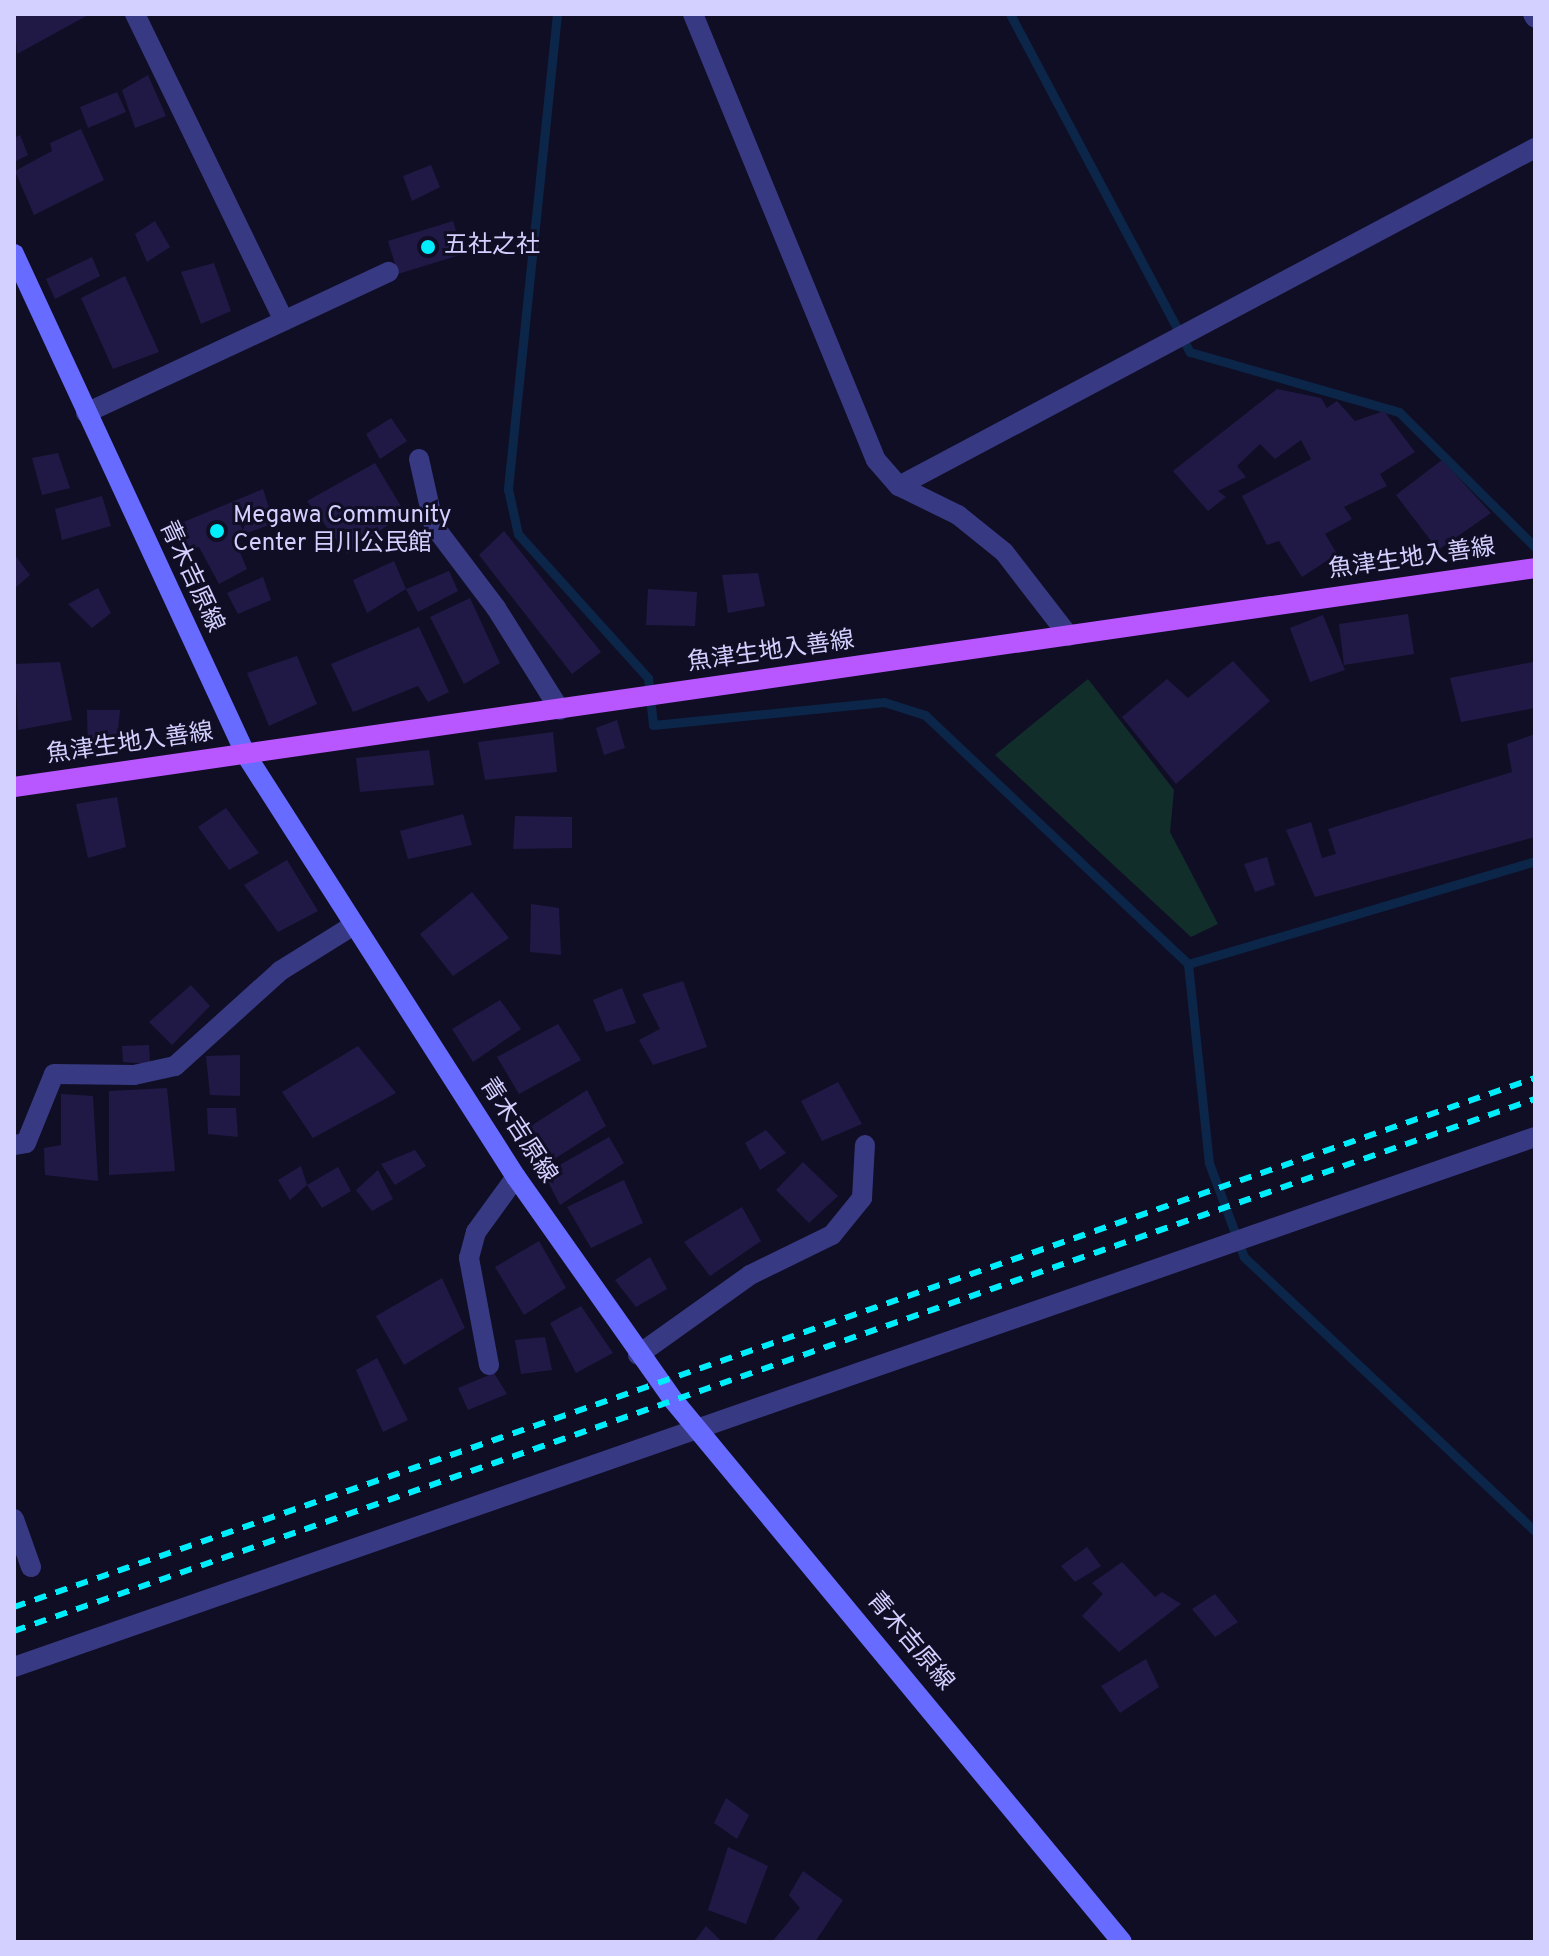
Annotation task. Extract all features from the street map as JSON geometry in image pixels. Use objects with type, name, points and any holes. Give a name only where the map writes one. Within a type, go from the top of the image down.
[{"type":"main road","name":"青木吉原線","points":[[14,254],[246,755],[516,1177],[638,1355],[1122,1942]]},
{"type":"main road","name":"魚津生地入善線","points":[[14,787],[1535,568]]},
{"type":"street","points":[[135,14],[284,321]]},
{"type":"street","points":[[693,14],[876,460],[899,486],[958,515],[1004,552],[1069,636]]},
{"type":"street","points":[[899,486],[1535,148]]},
{"type":"street","points":[[86,413],[389,272]]},
{"type":"street","points":[[419,459],[434,526],[496,608],[560,710]]},
{"type":"street","points":[[14,1145],[26,1143],[54,1074],[134,1075],[175,1066],[280,971],[354,925]]},
{"type":"street","points":[[14,1667],[1535,1137]]},
{"type":"street","points":[[638,1355],[750,1275],[832,1235],[862,1198],[865,1145]]},
{"type":"street","points":[[489,1365],[469,1258],[476,1232],[516,1177]]},
{"type":"street","points":[[14,1519],[31,1567]]},
{"type":"green space","points":[[1088,679],[1174,790],[1170,832],[1218,924],[1191,937],[995,755]]},
{"type":"building","points":[[14,14],[90,14],[17,54]]},
{"type":"building","points":[[148,75],[166,116],[135,128],[122,90]]},
{"type":"building","points":[[117,92],[126,112],[88,128],[80,107]]},
{"type":"building","points":[[81,129],[104,180],[34,215],[15,171],[52,151],[50,143]]},
{"type":"building","points":[[20,135],[28,155],[14,162],[14,138]]},
{"type":"building","points":[[431,165],[440,187],[412,201],[403,176]]},
{"type":"building","points":[[155,221],[170,247],[147,262],[135,234]]},
{"type":"building","points":[[453,221],[463,254],[398,274],[388,241]]},
{"type":"building","points":[[92,257],[100,276],[55,299],[46,279]]},
{"type":"building","points":[[214,263],[231,311],[201,324],[181,272]]},
{"type":"building","points":[[125,276],[159,352],[113,369],[81,298]]},
{"type":"building","points":[[1277,389],[1321,398],[1327,408],[1337,401],[1355,421],[1384,411],[1415,452],[1380,474],[1387,486],[1344,507],[1352,519],[1325,534],[1337,554],[1302,577],[1279,541],[1267,545],[1242,496],[1311,459],[1301,440],[1275,459],[1260,444],[1237,466],[1246,477],[1218,491],[1226,497],[1208,511],[1173,471]]},
{"type":"building","points":[[391,418],[407,441],[380,459],[366,434]]},
{"type":"building","points":[[58,453],[70,488],[42,495],[32,458]]},
{"type":"building","points":[[1442,460],[1491,513],[1438,550],[1396,495]]},
{"type":"building","points":[[375,463],[405,513],[347,554],[307,501]]},
{"type":"building","points":[[263,489],[274,523],[234,538],[247,569],[219,584],[199,547],[185,550],[174,526]]},
{"type":"building","points":[[102,496],[111,526],[62,540],[55,509]]},
{"type":"building","points":[[504,531],[601,652],[572,674],[479,555]]},
{"type":"building","points":[[14,554],[30,575],[14,589]]},
{"type":"building","points":[[394,561],[406,589],[367,613],[353,580]]},
{"type":"building","points":[[449,571],[458,591],[418,612],[406,589]]},
{"type":"building","points":[[758,573],[765,606],[728,613],[722,575]]},
{"type":"building","points":[[263,577],[271,600],[238,614],[227,593]]},
{"type":"building","points":[[98,588],[111,613],[92,628],[68,604]]},
{"type":"building","points":[[648,589],[697,592],[695,626],[646,625]]},
{"type":"building","points":[[470,598],[500,663],[464,684],[430,617]]},
{"type":"building","points":[[1408,614],[1414,654],[1344,665],[1339,624]]},
{"type":"building","points":[[1323,615],[1345,670],[1310,682],[1290,628]]},
{"type":"building","points":[[419,627],[449,692],[428,702],[418,686],[353,712],[331,664]]},
{"type":"building","points":[[297,656],[317,704],[269,726],[247,673]]},
{"type":"building","points":[[1233,661],[1270,701],[1176,784],[1122,717],[1167,679],[1188,698]]},
{"type":"building","points":[[60,662],[72,720],[18,730],[15,664]]},
{"type":"building","points":[[1533,662],[1535,708],[1461,722],[1450,678]]},
{"type":"building","points":[[87,710],[120,710],[116,750],[88,749]]},
{"type":"building","points":[[617,720],[625,748],[604,755],[596,728]]},
{"type":"building","points":[[553,732],[557,772],[485,780],[478,742]]},
{"type":"building","points":[[1535,734],[1535,837],[1315,897],[1286,830],[1311,822],[1322,858],[1336,854],[1328,829],[1512,772],[1507,744]]},
{"type":"building","points":[[429,750],[434,785],[360,792],[356,758]]},
{"type":"building","points":[[117,797],[126,847],[88,858],[76,804]]},
{"type":"building","points":[[226,808],[259,853],[229,870],[198,827]]},
{"type":"building","points":[[463,814],[472,845],[408,859],[400,831]]},
{"type":"building","points":[[515,816],[572,817],[572,848],[513,849]]},
{"type":"building","points":[[1267,857],[1275,885],[1255,892],[1244,864]]},
{"type":"building","points":[[287,860],[318,911],[278,932],[244,885]]},
{"type":"building","points":[[472,892],[509,938],[453,976],[420,934]]},
{"type":"building","points":[[531,904],[559,908],[561,955],[530,952]]},
{"type":"building","points":[[683,981],[707,1047],[653,1065],[639,1040],[660,1029],[642,994]]},
{"type":"building","points":[[191,985],[210,1006],[172,1045],[149,1022]]},
{"type":"building","points":[[622,988],[636,1023],[606,1032],[593,1000]]},
{"type":"building","points":[[500,1000],[521,1029],[473,1062],[452,1029]]},
{"type":"building","points":[[558,1024],[581,1060],[519,1094],[497,1057]]},
{"type":"building","points":[[149,1045],[150,1064],[123,1062],[122,1046]]},
{"type":"building","points":[[358,1046],[396,1093],[313,1138],[282,1092]]},
{"type":"building","points":[[240,1055],[240,1096],[210,1095],[206,1056]]},
{"type":"building","points":[[838,1082],[862,1124],[822,1141],[801,1101]]},
{"type":"building","points":[[167,1088],[175,1171],[109,1175],[109,1091]]},
{"type":"building","points":[[587,1090],[606,1126],[548,1163],[523,1131]]},
{"type":"building","points":[[61,1094],[93,1096],[98,1181],[45,1175],[44,1148],[61,1145]]},
{"type":"building","points":[[207,1108],[236,1108],[238,1137],[208,1134]]},
{"type":"building","points":[[766,1130],[786,1153],[760,1170],[745,1143]]},
{"type":"building","points":[[609,1137],[624,1163],[560,1205],[544,1174]]},
{"type":"building","points":[[415,1150],[426,1166],[395,1185],[381,1164]]},
{"type":"building","points":[[803,1162],[838,1196],[809,1223],[776,1190]]},
{"type":"building","points":[[301,1166],[307,1185],[290,1200],[278,1180]]},
{"type":"building","points":[[338,1167],[351,1191],[322,1208],[307,1185]]},
{"type":"building","points":[[378,1170],[393,1199],[372,1211],[356,1190]]},
{"type":"building","points":[[624,1180],[643,1223],[591,1248],[567,1207]]},
{"type":"building","points":[[742,1207],[761,1241],[710,1276],[684,1242]]},
{"type":"building","points":[[539,1241],[566,1288],[524,1315],[495,1267]]},
{"type":"building","points":[[650,1257],[667,1289],[636,1307],[615,1280]]},
{"type":"building","points":[[442,1278],[465,1328],[404,1365],[376,1316]]},
{"type":"building","points":[[581,1306],[613,1353],[576,1373],[550,1323]]},
{"type":"building","points":[[545,1337],[552,1370],[521,1374],[515,1340]]},
{"type":"building","points":[[377,1358],[408,1420],[383,1432],[356,1370]]},
{"type":"building","points":[[494,1373],[507,1394],[468,1410],[458,1388]]},
{"type":"building","points":[[1087,1547],[1101,1566],[1075,1582],[1061,1566]]},
{"type":"building","points":[[1122,1562],[1155,1597],[1162,1592],[1181,1604],[1119,1652],[1082,1616],[1103,1594],[1092,1583]]},
{"type":"building","points":[[1215,1594],[1238,1622],[1215,1637],[1192,1609]]},
{"type":"building","points":[[1146,1659],[1159,1687],[1120,1713],[1101,1686]]},
{"type":"building","points":[[726,1798],[749,1815],[737,1839],[714,1823]]},
{"type":"building","points":[[728,1847],[768,1866],[746,1924],[708,1910]]},
{"type":"building","points":[[803,1871],[843,1900],[815,1942],[772,1942],[800,1908],[789,1895]]},
{"type":"building","points":[[706,1926],[722,1942],[694,1942]]},
{"type":"waterway","points":[[557,14],[508,489],[518,534],[648,678],[653,725],[884,702],[925,715],[1188,964],[1209,1163],[1244,1257],[1535,1531]]},
{"type":"waterway","points":[[1010,14],[1190,352],[1399,412],[1535,547]]},
{"type":"waterway","points":[[1188,964],[1535,861]]},
{"type":"railway","points":[[14,1607],[1535,1078]]},
{"type":"railway","points":[[14,1631],[1535,1099]]},
{"type":"place","name":"五社之社","points":[[428,247]]},
{"type":"place","name":"Megawa Community Center 目川公民館","points":[[217,531]]}]
